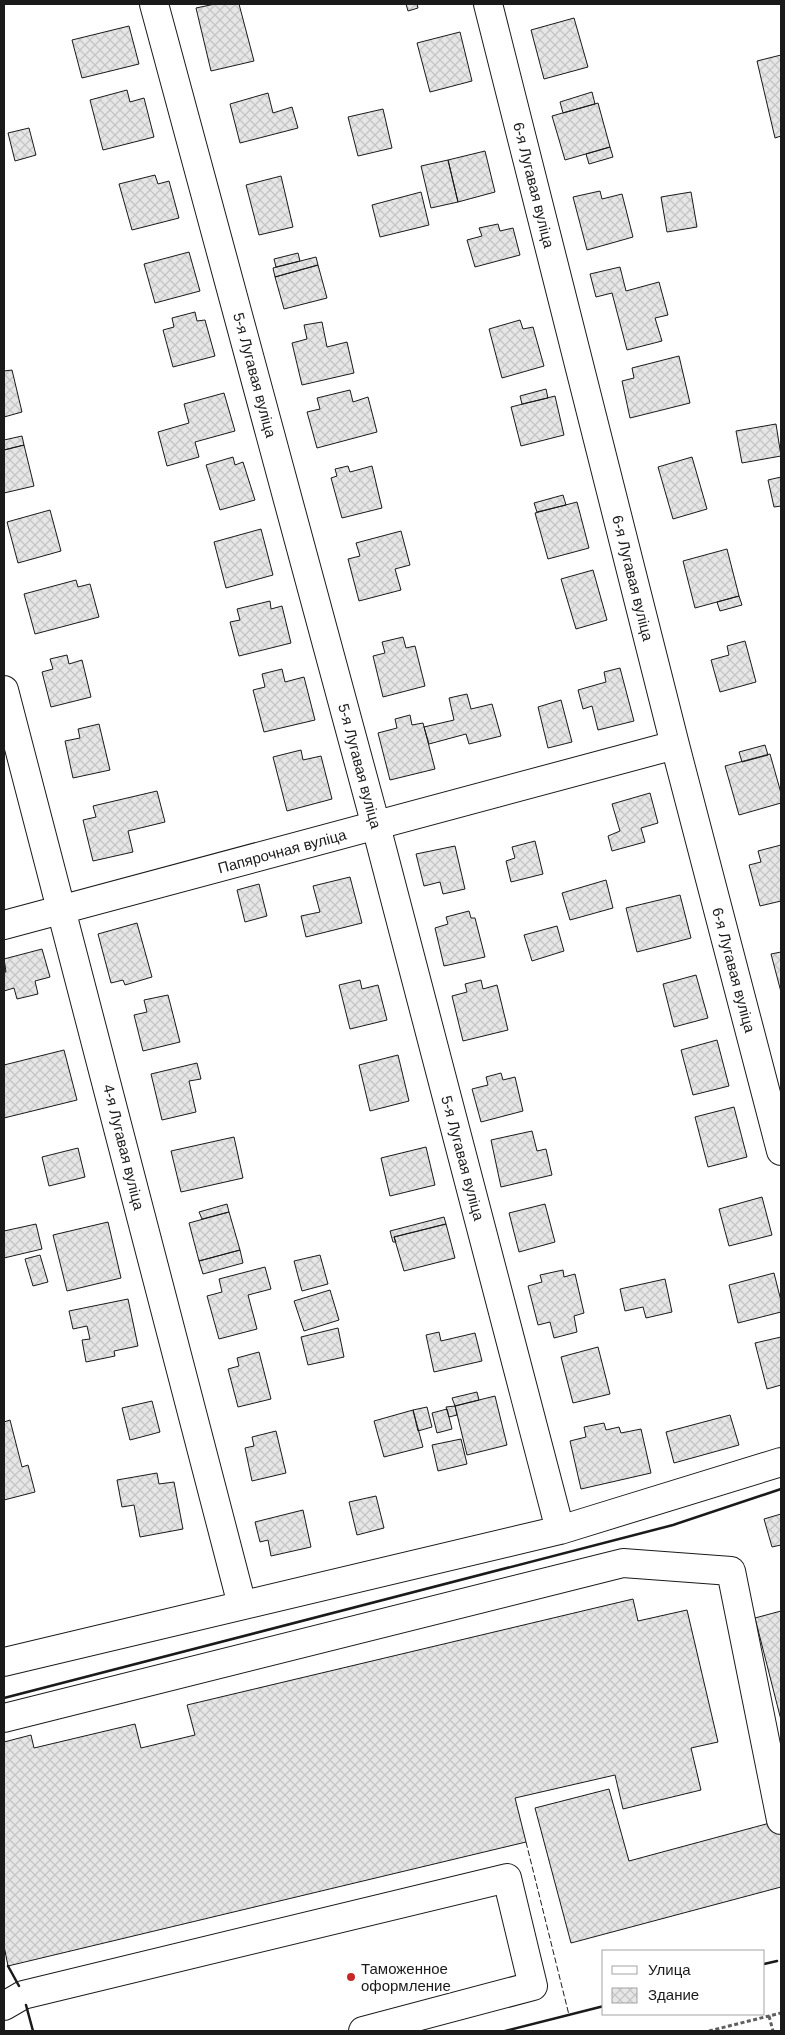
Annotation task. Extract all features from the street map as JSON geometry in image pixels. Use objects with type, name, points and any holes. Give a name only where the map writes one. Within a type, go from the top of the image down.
[{"type":"street","name":"5-я Лугавая вуліца","points":[[154,4],[376,826],[560,1530]]},
{"type":"street","name":"6-я Лугавая вуліца","points":[[488,4],[675,745],[781,1150]]},
{"type":"street","name":"4-я Лугавая вуліца","points":[[4,690],[63,910],[242,1605]]},
{"type":"street","name":"Папярочная вуліца","points":[[4,925],[675,745]]},
{"type":"street","points":[[4,1662],[560,1530],[781,1462]]},
{"type":"street","points":[[4,1718],[623,1563],[731,1571],[781,1820]]},
{"type":"street","points":[[4,2006],[23,1995],[507,1878],[533,1986],[363,2031]]},
{"type":"path","points":[[709,2031],[781,2013]]},
{"type":"path","points":[[769,2016],[773,2031]]},
{"type":"building","points":[[215,4],[239,4],[254,61],[211,71],[196,8]]},
{"type":"building","points":[[406,4],[417,4],[418,8],[408,11]]},
{"type":"building","points":[[574,18],[588,67],[544,79],[531,30]]},
{"type":"building","points":[[129,26],[139,64],[82,78],[72,40]]},
{"type":"building","points":[[460,32],[472,81],[430,92],[417,43]]},
{"type":"building","points":[[781,55],[781,136],[775,138],[757,61]]},
{"type":"building","points":[[127,90],[130,102],[144,98],[154,137],[103,150],[90,100]]},
{"type":"building","points":[[592,92],[595,104],[563,113],[560,102]]},
{"type":"building","points":[[268,93],[273,113],[292,107],[298,128],[240,143],[230,104]]},
{"type":"building","points":[[598,103],[610,147],[565,160],[552,116]]},
{"type":"building","points":[[383,109],[392,148],[358,156],[348,117]]},
{"type":"building","points":[[29,128],[36,155],[15,161],[8,133]]},
{"type":"building","points":[[610,147],[613,157],[589,164],[586,154]]},
{"type":"building","points":[[485,151],[495,192],[458,202],[448,160]]},
{"type":"building","points":[[448,160],[458,202],[431,208],[421,166]]},
{"type":"building","points":[[155,175],[158,184],[169,181],[179,218],[132,230],[119,184]]},
{"type":"building","points":[[281,176],[293,227],[259,235],[246,185]]},
{"type":"building","points":[[600,191],[602,199],[622,194],[633,237],[587,250],[573,197]]},
{"type":"building","points":[[421,192],[429,225],[380,237],[372,205]]},
{"type":"building","points":[[691,192],[697,227],[667,232],[661,197]]},
{"type":"building","points":[[498,224],[500,231],[513,228],[520,255],[475,267],[467,240],[482,236],[479,228]]},
{"type":"building","points":[[189,252],[200,291],[155,303],[144,264]]},
{"type":"building","points":[[298,253],[300,261],[276,267],[274,259]]},
{"type":"building","points":[[316,257],[318,265],[275,277],[273,268]]},
{"type":"building","points":[[318,265],[327,298],[284,309],[275,277]]},
{"type":"building","points":[[620,267],[626,291],[659,282],[668,315],[655,318],[662,341],[627,350],[612,293],[596,297],[590,274]]},
{"type":"building","points":[[195,312],[197,321],[205,320],[215,356],[173,367],[163,330],[174,327],[172,318]]},
{"type":"building","points":[[520,320],[523,329],[533,327],[544,366],[502,378],[489,329]]},
{"type":"building","points":[[322,322],[327,347],[347,342],[354,373],[302,385],[292,343],[307,339],[304,325]]},
{"type":"building","points":[[679,356],[690,403],[630,418],[622,381],[634,378],[632,368]]},
{"type":"building","points":[[12,370],[22,412],[4,417],[4,371]]},
{"type":"building","points":[[546,389],[548,398],[522,404],[520,396]]},
{"type":"building","points":[[350,390],[353,402],[368,397],[377,432],[317,448],[307,412],[320,409],[317,398]]},
{"type":"building","points":[[224,393],[235,431],[195,442],[199,457],[167,466],[158,432],[189,423],[184,404]]},
{"type":"building","points":[[555,396],[564,435],[521,446],[511,407]]},
{"type":"building","points":[[776,424],[781,456],[742,463],[736,431]]},
{"type":"building","points":[[22,436],[24,445],[4,450],[4,440]]},
{"type":"building","points":[[24,445],[34,486],[4,493],[4,450]]},
{"type":"building","points":[[233,457],[235,465],[243,462],[255,500],[220,510],[206,465]]},
{"type":"building","points":[[692,457],[707,509],[673,519],[658,467]]},
{"type":"building","points":[[348,466],[350,472],[372,466],[382,508],[342,518],[331,478],[337,476],[335,469]]},
{"type":"building","points":[[781,477],[781,506],[774,507],[768,480]]},
{"type":"building","points":[[563,495],[566,505],[537,512],[534,503]]},
{"type":"building","points":[[577,502],[589,548],[548,559],[535,513]]},
{"type":"building","points":[[50,510],[61,551],[18,563],[7,522]]},
{"type":"building","points":[[261,529],[273,575],[226,588],[214,542]]},
{"type":"building","points":[[401,531],[410,565],[395,569],[401,590],[359,601],[348,559],[360,556],[356,543]]},
{"type":"building","points":[[727,549],[739,596],[695,608],[683,561]]},
{"type":"building","points":[[593,570],[607,620],[576,629],[561,579]]},
{"type":"building","points":[[76,580],[78,587],[90,584],[99,617],[35,634],[24,594]]},
{"type":"building","points":[[739,596],[742,605],[720,611],[717,602]]},
{"type":"building","points":[[270,601],[271,609],[282,606],[291,643],[239,656],[230,622],[240,620],[237,609]]},
{"type":"building","points":[[403,637],[406,648],[415,646],[425,686],[383,697],[373,656],[385,653],[382,642]]},
{"type":"building","points":[[745,641],[756,682],[720,692],[711,660],[729,655],[727,646]]},
{"type":"building","points":[[67,655],[69,664],[82,660],[91,697],[51,707],[42,672],[53,669],[50,659]]},
{"type":"building","points":[[620,668],[634,721],[598,730],[592,706],[583,709],[578,690],[606,682],[604,672]]},
{"type":"building","points":[[282,669],[285,682],[304,677],[315,720],[264,732],[253,690],[265,687],[262,674]]},
{"type":"building","points":[[467,694],[471,709],[492,704],[501,736],[469,744],[466,734],[429,744],[424,727],[454,720],[449,698]]},
{"type":"building","points":[[561,700],[572,742],[548,748],[538,707]]},
{"type":"building","points":[[410,715],[412,725],[423,723],[435,769],[390,780],[378,733],[397,728],[395,719]]},
{"type":"building","points":[[99,724],[110,770],[73,778],[65,741],[80,738],[78,729]]},
{"type":"building","points":[[765,745],[768,755],[742,762],[739,752]]},
{"type":"building","points":[[301,750],[303,760],[321,756],[332,799],[287,811],[273,757]]},
{"type":"building","points":[[770,754],[781,793],[781,803],[739,815],[725,766]]},
{"type":"building","points":[[157,791],[165,822],[128,831],[133,852],[93,861],[83,820],[96,817],[93,806]]},
{"type":"building","points":[[650,793],[658,823],[641,828],[645,842],[612,851],[608,836],[620,831],[612,804]]},
{"type":"building","points":[[535,841],[543,874],[511,882],[506,861],[515,858],[512,847]]},
{"type":"building","points":[[781,845],[781,901],[760,906],[749,865],[761,862],[758,851]]},
{"type":"building","points":[[455,846],[465,889],[443,894],[440,882],[424,886],[416,854]]},
{"type":"building","points":[[350,877],[362,923],[306,937],[301,916],[320,912],[313,886]]},
{"type":"building","points":[[606,880],[613,908],[570,920],[562,893]]},
{"type":"building","points":[[259,884],[267,916],[245,922],[237,890]]},
{"type":"building","points":[[680,895],[691,938],[637,952],[626,908]]},
{"type":"building","points":[[469,911],[471,918],[475,918],[485,957],[444,966],[435,928],[448,924],[446,917]]},
{"type":"building","points":[[137,923],[152,977],[125,985],[123,980],[111,983],[98,934]]},
{"type":"building","points":[[557,926],[564,951],[532,961],[524,935]]},
{"type":"building","points":[[42,949],[50,977],[35,981],[38,994],[17,999],[14,988],[4,991],[4,972],[6,972],[4,959]]},
{"type":"building","points":[[781,952],[781,992],[771,954]]},
{"type":"building","points":[[696,975],[708,1018],[674,1027],[663,984]]},
{"type":"building","points":[[360,980],[362,989],[378,985],[387,1020],[350,1029],[339,985]]},
{"type":"building","points":[[481,980],[483,989],[497,985],[508,1030],[463,1041],[452,996],[467,992],[465,984]]},
{"type":"building","points":[[168,995],[180,1042],[143,1051],[134,1015],[147,1012],[144,1000]]},
{"type":"building","points":[[717,1040],[729,1086],[693,1095],[681,1050]]},
{"type":"building","points":[[64,1050],[77,1100],[4,1118],[4,1065]]},
{"type":"building","points":[[398,1055],[409,1101],[370,1111],[359,1065]]},
{"type":"building","points":[[197,1063],[201,1079],[189,1081],[196,1112],[162,1120],[151,1074]]},
{"type":"building","points":[[501,1073],[503,1080],[515,1077],[523,1111],[481,1122],[472,1089],[488,1085],[486,1077]]},
{"type":"building","points":[[734,1107],[747,1157],[708,1167],[695,1117]]},
{"type":"building","points":[[532,1131],[537,1151],[546,1149],[552,1175],[501,1187],[491,1140]]},
{"type":"building","points":[[234,1137],[243,1178],[181,1192],[171,1151]]},
{"type":"building","points":[[426,1147],[435,1185],[390,1196],[381,1158]]},
{"type":"building","points":[[78,1148],[85,1177],[49,1186],[42,1157]]},
{"type":"building","points":[[762,1197],[772,1235],[729,1246],[719,1209]]},
{"type":"building","points":[[227,1204],[229,1212],[202,1219],[199,1212]]},
{"type":"building","points":[[545,1204],[555,1242],[519,1252],[509,1213]]},
{"type":"building","points":[[229,1212],[240,1250],[199,1261],[189,1223]]},
{"type":"building","points":[[444,1217],[446,1224],[394,1237],[396,1242],[393,1242],[390,1231]]},
{"type":"building","points":[[108,1222],[121,1278],[67,1291],[53,1235]]},
{"type":"building","points":[[36,1224],[42,1249],[4,1258],[4,1231]]},
{"type":"building","points":[[446,1224],[455,1258],[404,1271],[394,1237]]},
{"type":"building","points":[[240,1250],[243,1263],[203,1274],[199,1261]]},
{"type":"building","points":[[40,1255],[48,1282],[33,1286],[25,1259]]},
{"type":"building","points":[[320,1255],[328,1284],[302,1291],[294,1261]]},
{"type":"building","points":[[265,1267],[271,1289],[248,1295],[257,1329],[219,1339],[207,1296],[222,1292],[219,1279]]},
{"type":"building","points":[[563,1270],[564,1277],[575,1274],[584,1313],[574,1316],[577,1332],[554,1338],[550,1322],[538,1325],[528,1286],[542,1282],[540,1275]]},
{"type":"building","points":[[774,1273],[781,1301],[781,1312],[738,1323],[729,1285]]},
{"type":"building","points":[[665,1279],[672,1312],[646,1318],[643,1307],[625,1311],[620,1289]]},
{"type":"building","points":[[330,1290],[339,1320],[304,1331],[294,1301]]},
{"type":"building","points":[[128,1299],[138,1346],[114,1351],[115,1356],[86,1362],[82,1340],[90,1339],[87,1326],[73,1329],[69,1311]]},
{"type":"building","points":[[338,1328],[344,1357],[308,1365],[301,1337]]},
{"type":"building","points":[[439,1332],[441,1341],[475,1333],[482,1361],[434,1372],[426,1335]]},
{"type":"building","points":[[781,1337],[781,1385],[767,1389],[755,1343]]},
{"type":"building","points":[[598,1347],[610,1394],[573,1403],[561,1357]]},
{"type":"building","points":[[259,1352],[271,1399],[238,1407],[228,1369],[239,1366],[237,1358]]},
{"type":"building","points":[[477,1392],[479,1400],[455,1406],[452,1398]]},
{"type":"building","points":[[495,1396],[507,1445],[467,1455],[455,1406]]},
{"type":"building","points":[[152,1401],[160,1432],[130,1440],[122,1408]]},
{"type":"building","points":[[455,1406],[457,1415],[449,1417],[446,1407]]},
{"type":"building","points":[[427,1407],[432,1427],[418,1431],[413,1410]]},
{"type":"building","points":[[447,1409],[452,1429],[437,1433],[432,1413]]},
{"type":"building","points":[[413,1410],[423,1447],[384,1457],[374,1421]]},
{"type":"building","points":[[730,1415],[739,1445],[674,1463],[666,1432]]},
{"type":"building","points":[[10,1420],[22,1467],[28,1465],[35,1492],[4,1500],[4,1422]]},
{"type":"building","points":[[604,1423],[606,1430],[619,1427],[621,1433],[641,1429],[651,1473],[581,1489],[570,1441],[586,1437],[584,1427]]},
{"type":"building","points":[[276,1431],[286,1473],[252,1481],[245,1448],[254,1446],[252,1437]]},
{"type":"building","points":[[461,1439],[467,1464],[438,1471],[432,1445]]},
{"type":"building","points":[[157,1473],[159,1484],[174,1482],[183,1529],[140,1537],[134,1505],[122,1507],[117,1480]]},
{"type":"building","points":[[376,1496],[384,1528],[357,1535],[349,1502]]},
{"type":"building","points":[[303,1510],[311,1547],[271,1556],[268,1540],[260,1542],[255,1522]]},
{"type":"building","points":[[781,1514],[781,1545],[772,1547],[764,1519]]},
{"type":"building","points":[[633,1599],[638,1621],[687,1610],[718,1742],[691,1748],[701,1790],[623,1809],[615,1775],[515,1798],[526,1842],[8,1966],[4,1946],[4,1742],[31,1735],[34,1748],[135,1724],[141,1748],[195,1735],[187,1705]]},
{"type":"building","points":[[781,1611],[781,1720],[755,1618]]},
{"type":"building","points":[[609,1789],[629,1861],[781,1820],[781,1887],[571,1943],[535,1808]]},
{"type":"fence","points":[[526,1842],[569,2015]]},
{"type":"wall","points":[[4,1698],[673,1525],[781,1489]]},
{"type":"wall","points":[[765,1964],[777,1961]]},
{"type":"wall","points":[[8,1966],[19,1986]]},
{"type":"wall","points":[[26,2005],[33,2031]]},
{"type":"wall","points":[[505,2031],[602,2007]]},
{"type":"place","name":"Таможенное оформление","points":[[351,1977]]}]
